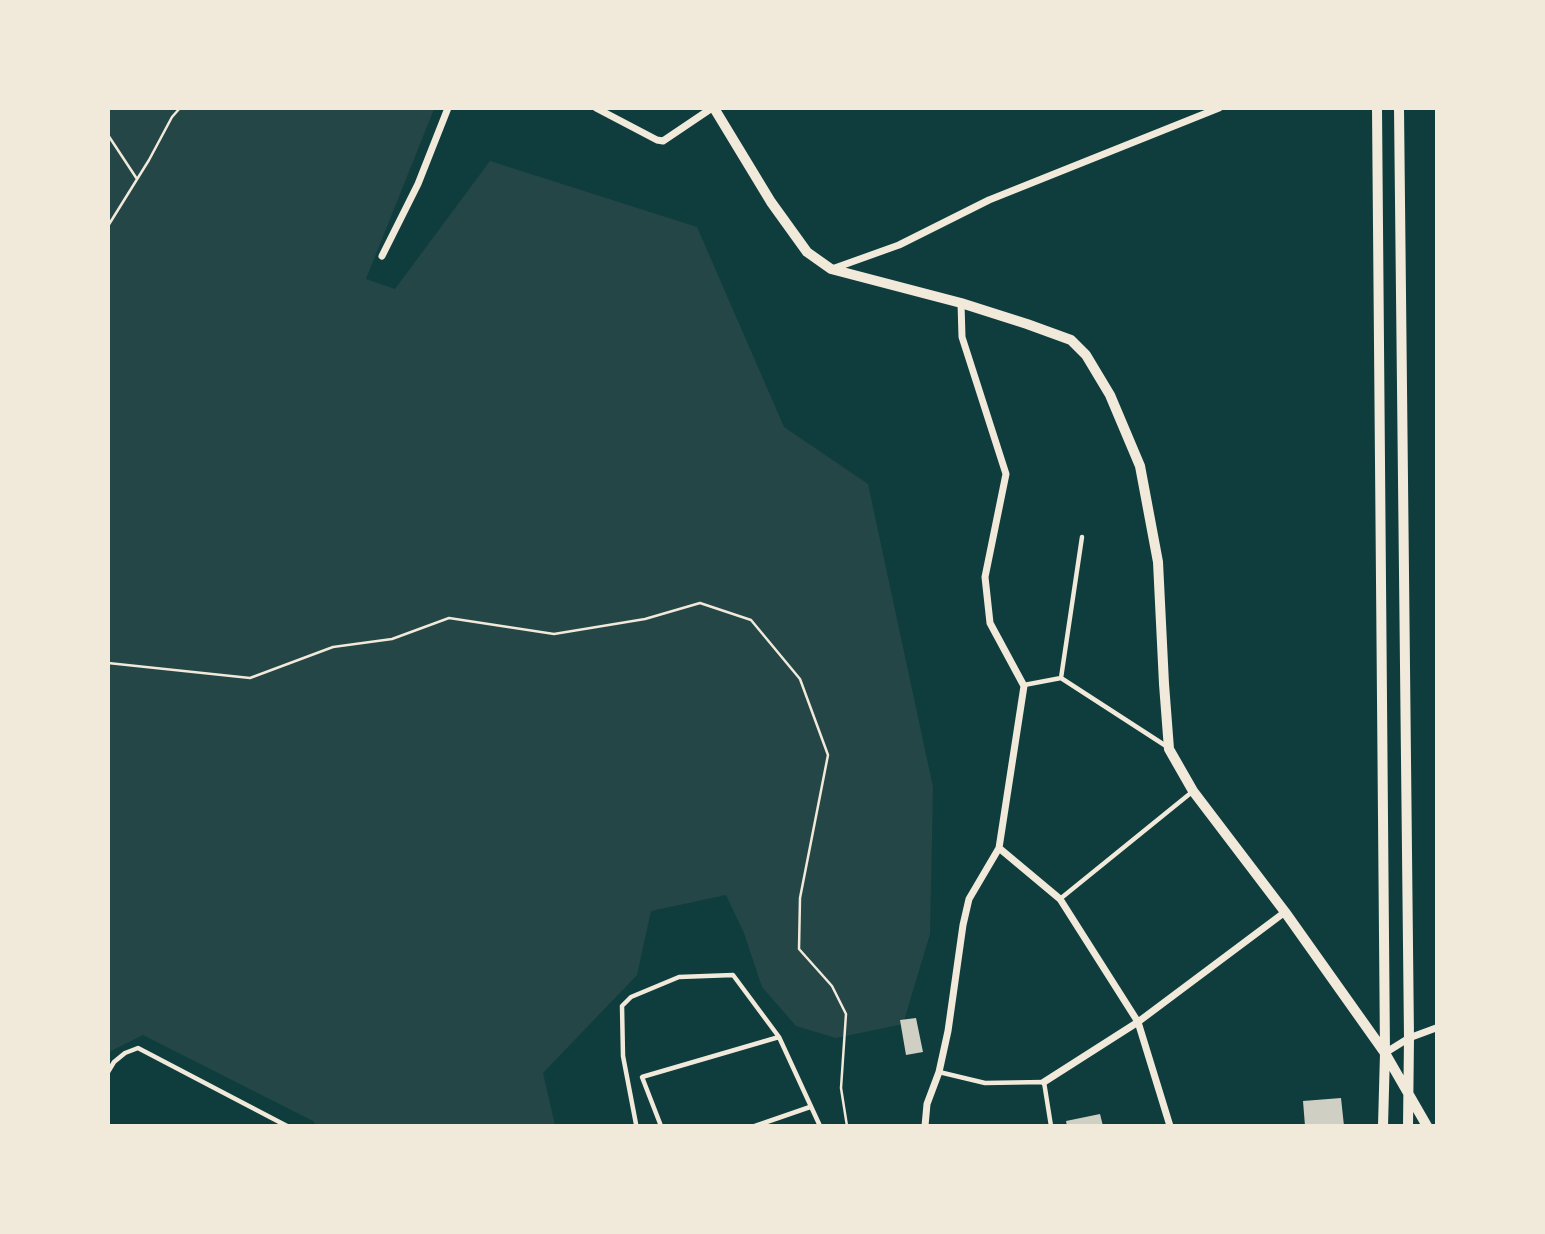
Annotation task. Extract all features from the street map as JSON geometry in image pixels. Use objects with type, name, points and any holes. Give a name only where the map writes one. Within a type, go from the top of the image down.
[{"type":"street","points":[[382,257],[418,184],[448,108]]},
{"type":"street","points":[[596,108],[663,141],[713,108],[771,202],[807,252],[831,269],[961,303],[1071,340],[1086,355],[1110,395],[1140,466],[1158,562],[1169,749],[1193,791],[1285,912],[1385,1053],[1427,1125]]},
{"type":"street","points":[[831,269],[899,245],[989,200],[1219,108]]},
{"type":"street","points":[[1377,108],[1385,1053],[1383,1125]]},
{"type":"street","points":[[1399,108],[1408,1125]]},
{"type":"street","points":[[925,1125],[927,1104],[939,1072],[948,1031],[969,899],[999,848],[1024,685],[990,623],[985,577],[1006,474],[962,337],[961,303]]},
{"type":"street","points":[[999,848],[1060,899],[1138,1022],[1170,1125]]},
{"type":"street","points":[[1044,1082],[1138,1022],[1285,912]]},
{"type":"street","points":[[1385,1053],[1409,1038],[1437,1028]]},
{"type":"lane","points":[[1061,678],[1082,537]]},
{"type":"lane","points":[[1024,685],[1061,678],[1169,749]]},
{"type":"lane","points":[[1060,899],[1193,791]]},
{"type":"lane","points":[[636,1124],[623,1056],[622,1006],[631,997],[679,977],[733,975],[779,1037],[820,1125]]},
{"type":"lane","points":[[661,1125],[642,1077],[779,1037]]},
{"type":"lane","points":[[108,1072],[114,1062],[138,1048],[287,1125]]},
{"type":"lane","points":[[939,1072],[985,1083],[1044,1082],[1051,1125]]},
{"type":"lane","points":[[755,1125],[810,1107]]},
{"type":"path","points":[[108,226],[172,117],[180,108]]},
{"type":"path","points":[[108,135],[137,179]]},
{"type":"path","points":[[108,663],[250,678],[333,647],[392,639],[449,618],[554,634],[645,619],[700,603],[751,620],[800,679],[828,755],[800,898],[799,949],[832,986],[846,1014],[841,1088],[847,1125]]},
{"type":"shaded area","points":[[109,109],[434,109],[366,279],[395,289],[490,161],[697,227],[784,427],[868,484],[933,787],[930,934],[903,1024],[836,1038],[796,1026],[762,987],[744,933],[726,895],[651,911],[637,975],[543,1073],[555,1125],[316,1125],[313,1121],[143,1035],[109,1052]]},
{"type":"building","points":[[916,1018],[923,1052],[906,1055],[900,1020]]},
{"type":"building","points":[[1341,1098],[1344,1126],[1305,1126],[1303,1101]]},
{"type":"building","points":[[1100,1114],[1103,1126],[1067,1126],[1066,1121]]}]
